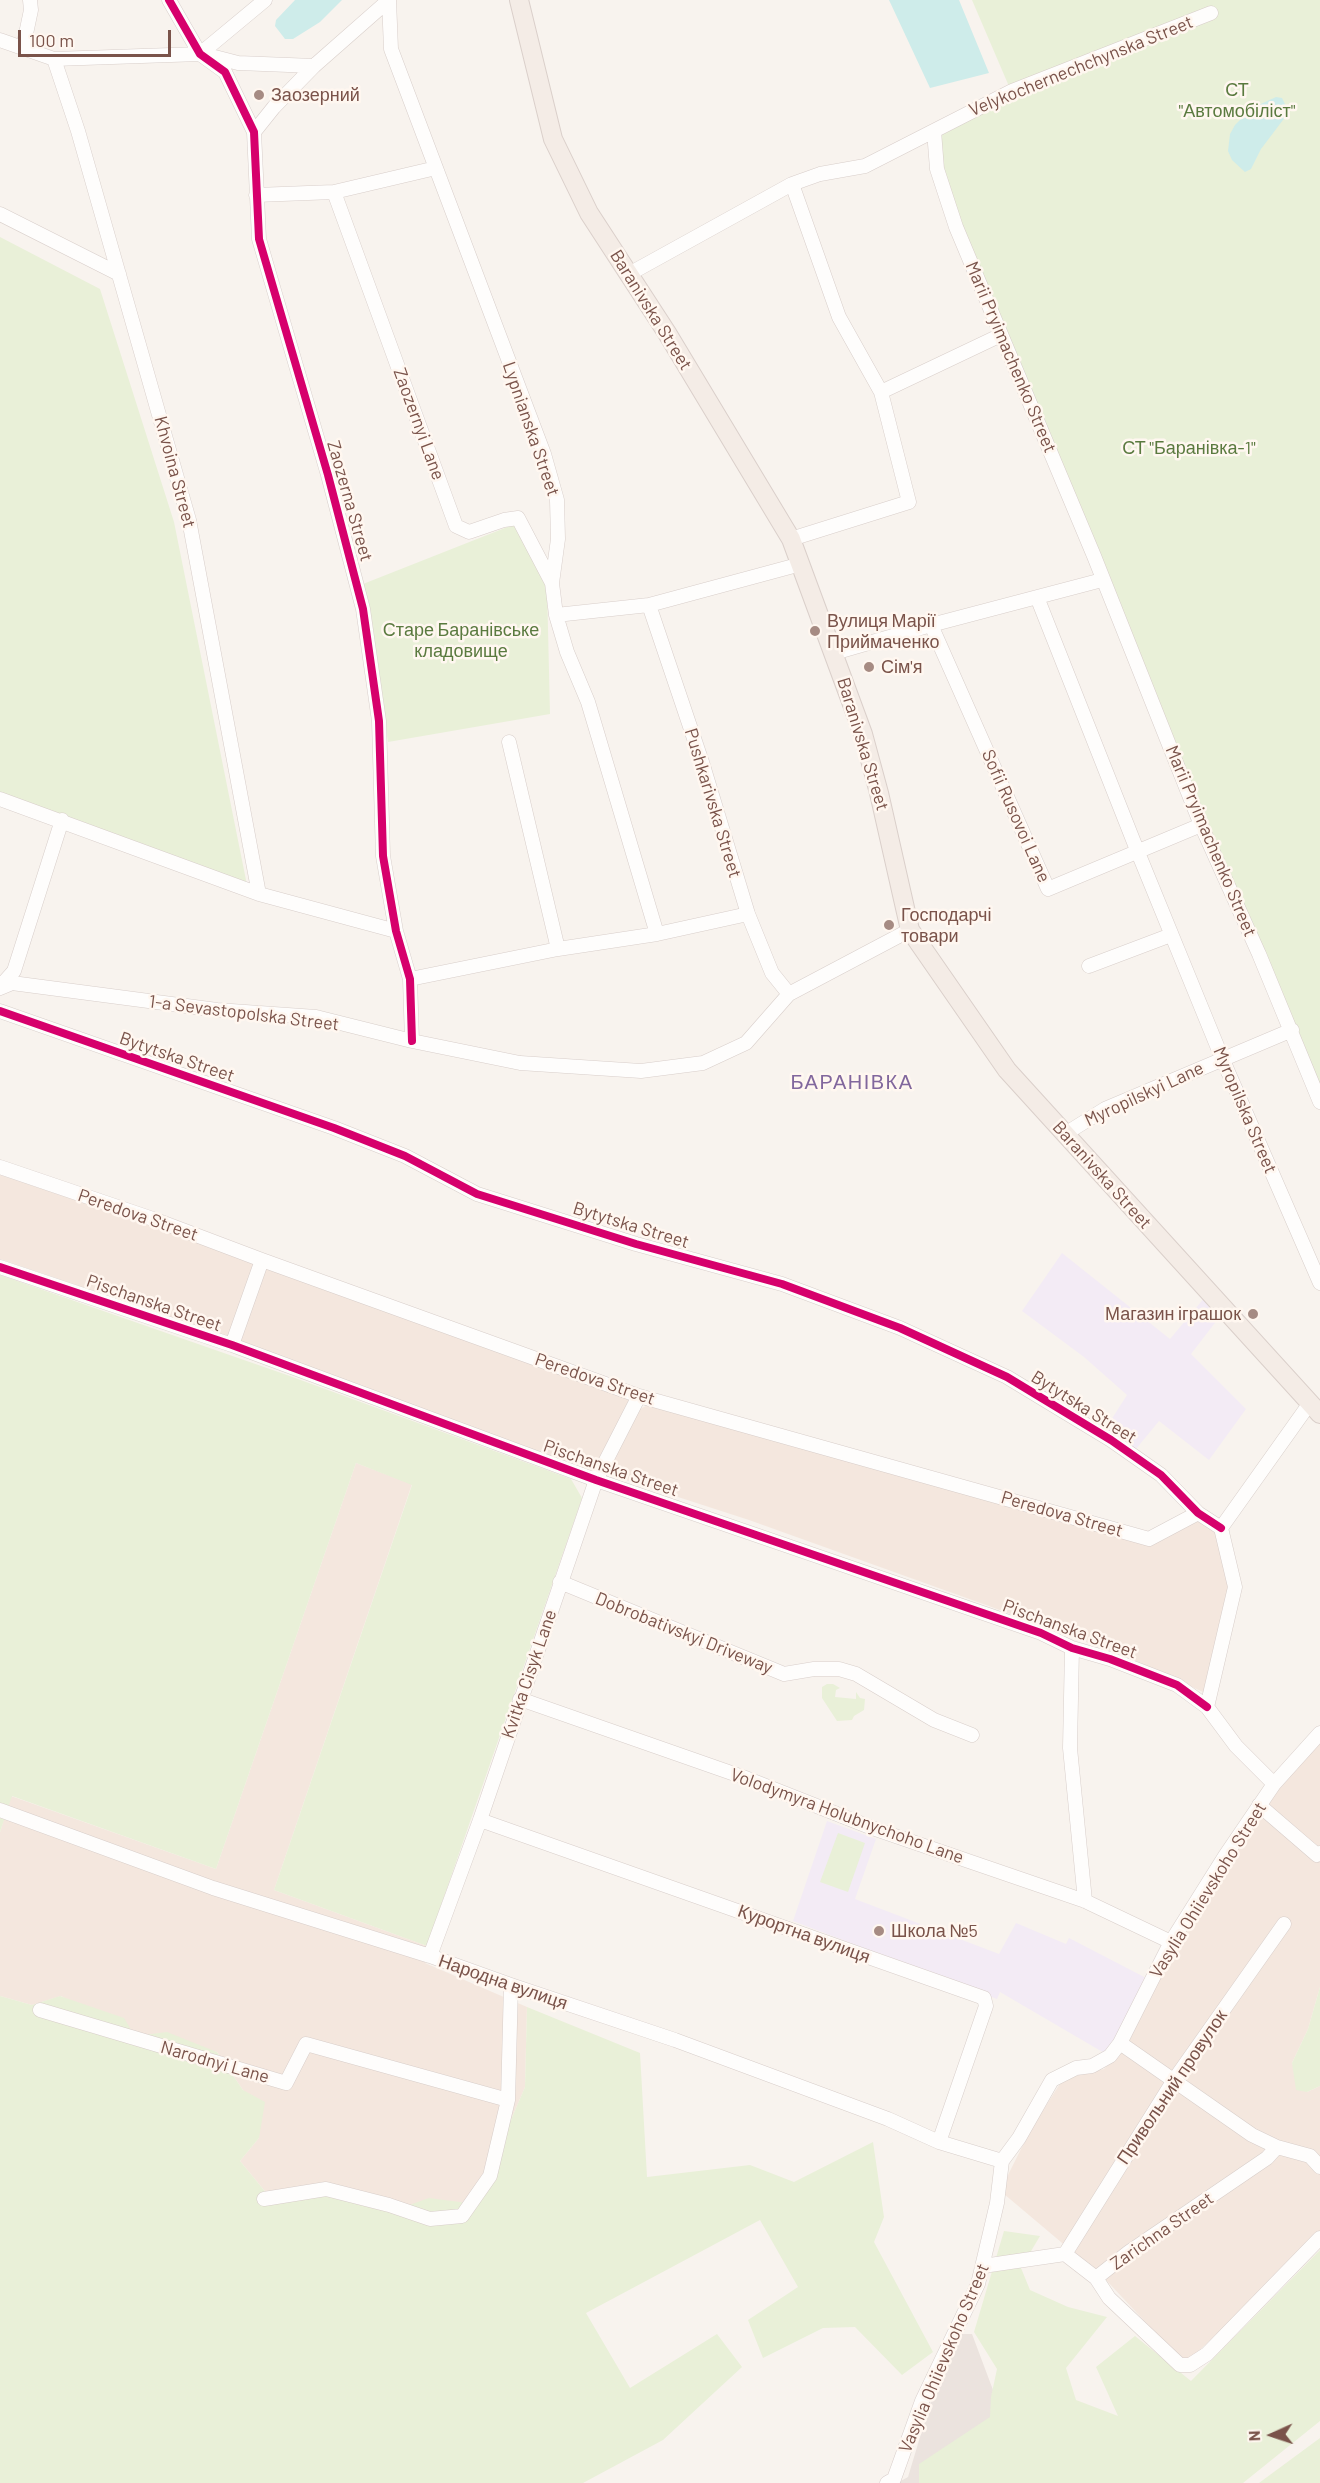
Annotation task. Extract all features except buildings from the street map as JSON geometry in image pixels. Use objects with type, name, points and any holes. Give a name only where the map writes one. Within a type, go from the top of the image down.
[{"type":"main road","name":"Baranivska Street","points":[[519,0],[553,139],[589,213],[629,274],[791,539],[863,734],[879,793],[910,930],[1007,1070],[1315,1409]]},
{"type":"street","points":[[23,48],[31,10],[30,0]]},
{"type":"street","name":"Zaozerna Street","points":[[169,0],[200,54],[225,72],[254,132],[259,239],[328,475],[363,609],[379,721],[383,856],[396,931],[410,980],[412,1041]]},
{"type":"street","points":[[200,54],[265,0]]},
{"type":"street","points":[[254,132],[274,107],[314,66],[389,0]]},
{"type":"street","name":"Lypnianska Street","points":[[389,0],[392,49],[544,454],[557,500],[558,539],[552,582],[556,615],[567,651],[588,702],[657,934]]},
{"type":"street","name":"Velykochernechchynska Street","points":[[629,274],[792,184],[820,174],[865,166],[1012,91],[1210,13]]},
{"type":"street","points":[[0,40],[54,60],[200,54],[238,63],[314,66]]},
{"type":"street","name":"Khvoina Street","points":[[54,60],[78,131],[189,520],[259,894]]},
{"type":"street","name":"Marii Pryimachenko Street","points":[[934,130],[937,169],[956,227],[1094,556],[1201,825],[1292,1030],[1320,1102]]},
{"type":"street","points":[[256,195],[334,192],[436,168]]},
{"type":"street","points":[[791,539],[909,502],[881,392],[839,317],[792,184]]},
{"type":"street","name":"Zaozernyi Lane","points":[[334,192],[456,526],[470,532],[504,520],[518,518],[552,582]]},
{"type":"street","points":[[0,214],[119,274]]},
{"type":"street","points":[[881,392],[1001,335]]},
{"type":"street","points":[[556,615],[649,605],[801,564]]},
{"type":"street","points":[[834,653],[1102,580]]},
{"type":"street","name":"Myropilska Street","points":[[1037,597],[1222,1058],[1320,1283]]},
{"type":"street","name":"Pushkarivska Street","points":[[649,605],[702,762],[748,914],[772,973],[789,994]]},
{"type":"street","name":"Sofii Rusovoi Lane","points":[[931,625],[1048,889],[1201,825]]},
{"type":"street","points":[[509,742],[558,949]]},
{"type":"street","points":[[0,799],[259,894],[396,931]]},
{"type":"street","points":[[0,987],[14,970],[62,820]]},
{"type":"street","points":[[410,980],[558,949],[657,934],[748,914]]},
{"type":"street","name":"1-a Sevastopolska Street","points":[[0,987],[12,983],[217,1010],[315,1017],[412,1041],[519,1062],[641,1071],[703,1063],[746,1042],[789,994],[910,930]]},
{"type":"street","points":[[1089,966],[1172,935]]},
{"type":"street","name":"Bytytska Street","points":[[0,1011],[334,1128],[405,1156],[477,1194],[636,1244],[782,1284],[900,1328],[1007,1377],[1111,1440],[1161,1475],[1198,1514],[1221,1528]]},
{"type":"street","name":"Myropilskyi Lane","points":[[1065,1134],[1105,1109],[1292,1030]]},
{"type":"street","name":"Peredova Street","points":[[0,1167],[156,1220],[639,1396],[1149,1539],[1198,1514]]},
{"type":"street","points":[[232,1345],[262,1260]]},
{"type":"street","name":"Pischanska Street","points":[[0,1267],[232,1345],[596,1480],[901,1584],[1176,1684],[1207,1707],[1236,1746],[1274,1784]]},
{"type":"street","name":"Kvitka Cisyk Lane","points":[[430,1956],[480,1820],[596,1480],[639,1396]]},
{"type":"street","points":[[1207,1707],[1235,1587],[1221,1528],[1305,1410],[1315,1409]]},
{"type":"street","name":"Dobrobativskyi Driveway","points":[[560,1582],[784,1674],[814,1669],[839,1669],[856,1674],[934,1720],[972,1735]]},
{"type":"street","points":[[1072,1648],[1070,1748],[1085,1902]]},
{"type":"street","name":"Volodymyra Holubnychoho Lane","points":[[520,1699],[743,1777],[875,1829],[1085,1902],[1171,1942]]},
{"type":"street","name":"Vasylia Ohiievskoho Street","points":[[886,2483],[894,2479],[922,2402],[978,2284],[998,2204],[1002,2161],[1019,2138],[1052,2080],[1076,2068],[1092,2066],[1110,2056],[1120,2043],[1171,1942],[1259,1805],[1274,1784],[1320,1733]]},
{"type":"street","points":[[1259,1805],[1317,1855],[1320,1853]]},
{"type":"street","name":"Народна вулиця","points":[[0,1810],[213,1888],[430,1956],[675,2040],[888,2120],[939,2142],[1002,2161]]},
{"type":"street","name":"Курортна вулиця","points":[[480,1820],[984,1998],[986,2006],[939,2142]]},
{"type":"street","name":"Привольний провулок","points":[[1065,2254],[1174,2080],[1284,1924]]},
{"type":"street","points":[[264,2199],[326,2189],[389,2205],[430,2219],[462,2216],[490,2176],[508,2100],[511,1985]]},
{"type":"street","name":"Narodnyi Lane","points":[[40,2010],[286,2083],[306,2044],[508,2100]]},
{"type":"street","points":[[1120,2043],[1224,2118],[1277,2147],[1310,2156],[1320,2167]]},
{"type":"street","name":"Zarichna Street","points":[[1277,2147],[1267,2158],[1096,2278],[1109,2298],[1152,2341],[1180,2365],[1190,2365],[1207,2354],[1320,2238]]},
{"type":"street","points":[[984,2266],[1065,2254],[1096,2278]]},
{"type":"shaded area","points":[[0,1175],[154,1226],[255,1263],[229,1337],[0,1259]]},
{"type":"shaded area","points":[[1062,1253],[1170,1339],[1205,1297],[1221,1315],[1191,1354],[1246,1409],[1209,1460],[1159,1421],[1136,1449],[1104,1431],[1127,1395],[1084,1357],[1022,1311]]},
{"type":"shaded area","points":[[264,1267],[631,1399],[595,1472],[237,1341]]},
{"type":"shaded area","points":[[648,1405],[1150,1545],[1199,1520],[1219,1531],[1231,1582],[1214,1667],[1203,1692],[1132,1659],[986,1605],[749,1520],[607,1474],[640,1409]]},
{"type":"shaded area","points":[[356,1463],[412,1484],[274,1890],[427,1946],[425,1963],[527,2007],[525,2087],[475,2204],[395,2210],[273,2201],[240,2161],[259,2138],[243,2090],[217,2052],[135,2036],[61,1996],[32,2005],[0,1996],[0,1832],[11,1796],[216,1869]]},
{"type":"shaded area","points":[[1320,1743],[1320,1987],[1308,2029],[1292,2063],[1307,2092],[1320,2086],[1320,2234],[1296,2260],[1191,2358],[1181,2360],[1106,2280],[1004,2194],[1007,2177],[1031,2129],[1063,2079],[1104,2069],[1117,2055],[1206,1895],[1278,1786]]},
{"type":"shaded area","name":"Школа №5","points":[[827,1821],[876,1839],[855,1899],[999,1954],[1016,1923],[1066,1944],[1069,1938],[1150,1980],[1106,2054],[1000,1992],[997,1999],[793,1921]]},
{"type":"shaded area","points":[[960,2334],[972,2334],[999,2406],[1019,2483],[897,2483],[908,2477],[930,2404]]},
{"type":"green space","points":[[972,0],[1320,0],[1320,1102],[956,227],[934,131],[1011,91]]},
{"type":"green space","points":[[0,237],[100,289],[174,522],[247,885],[0,794]]},
{"type":"green space","name":"Старе Баранівське кладовище","points":[[515,524],[547,586],[550,714],[388,742],[363,584]]},
{"type":"green space","points":[[0,1275],[287,1375],[571,1479],[582,1498],[427,1946],[274,1890],[412,1485],[356,1463],[216,1869],[12,1796],[0,1832]]},
{"type":"green space","points":[[827,1684],[840,1688],[836,1690],[835,1697],[856,1699],[856,1692],[860,1698],[865,1699],[864,1710],[852,1720],[837,1721],[822,1698],[822,1687]]},
{"type":"green space","points":[[838,1833],[865,1843],[848,1892],[820,1882]]},
{"type":"green space","points":[[1320,1987],[1320,2086],[1307,2092],[1296,2090],[1292,2063],[1308,2029]]},
{"type":"green space","points":[[0,1996],[32,2005],[60,1996],[124,2018],[135,2036],[167,2032],[217,2052],[243,2090],[265,2102],[259,2138],[240,2161],[273,2201],[326,2192],[395,2210],[429,2198],[475,2204],[525,2087],[527,2007],[640,2053],[647,2177],[750,2165],[794,2182],[873,2142],[884,2217],[874,2242],[933,2352],[902,2375],[855,2327],[823,2328],[763,2358],[748,2320],[798,2287],[760,2220],[586,2313],[630,2388],[717,2334],[742,2367],[663,2440],[583,2483],[0,2483]]},
{"type":"green space","points":[[1004,2231],[1040,2236],[1021,2268],[1030,2290],[1068,2307],[1107,2317],[1066,2368],[1076,2400],[1118,2416],[1096,2367],[1135,2336],[1191,2381],[1320,2250],[1320,2421],[1243,2483],[919,2483],[919,2464],[990,2417],[991,2397],[997,2369],[974,2332]]},
{"type":"green space","points":[[1320,2438],[1320,2483],[1259,2483],[1263,2480]]},
{"type":"water","points":[[295,0],[342,0],[320,22],[293,39],[285,39],[275,26],[276,20]]},
{"type":"water","points":[[889,0],[959,0],[989,73],[930,88]]},
{"type":"water","points":[[1276,97],[1282,98],[1289,112],[1261,149],[1251,169],[1245,172],[1232,160],[1228,151],[1230,134],[1235,125],[1252,108]]},
{"type":"cycle path","points":[[169,0],[200,54],[225,72],[254,132],[259,239],[328,475],[363,609],[379,721],[383,856],[396,931],[410,979],[412,1041]]},
{"type":"cycle path","points":[[0,1011],[334,1128],[405,1156],[477,1194],[636,1244],[782,1284],[900,1328],[1007,1377],[1111,1440],[1161,1475],[1198,1513],[1221,1528]]},
{"type":"cycle path","points":[[0,1267],[232,1345],[596,1480],[1041,1633],[1072,1648],[1110,1659],[1177,1685],[1207,1707]]},
{"type":"place","name":"Заозерний","points":[[259,95]]},
{"type":"place","name":"Вулиця Марії Приймаченко","points":[[815,631]]},
{"type":"place","name":"Сім'я","points":[[869,667]]},
{"type":"place","name":"Господарчі товари","points":[[889,925]]},
{"type":"place","name":"Магазин іграшок","points":[[1253,1314]]},
{"type":"place","name":"Школа №5","points":[[879,1931]]},
{"type":"district","name":"БАРАНІВКА","points":[[852,1082]]},
{"type":"park label","name":"СТ \"Автомобіліст\"","points":[[1237,100]]},
{"type":"park label","name":"СТ \"Баранівка-1\"","points":[[1189,448]]}]
